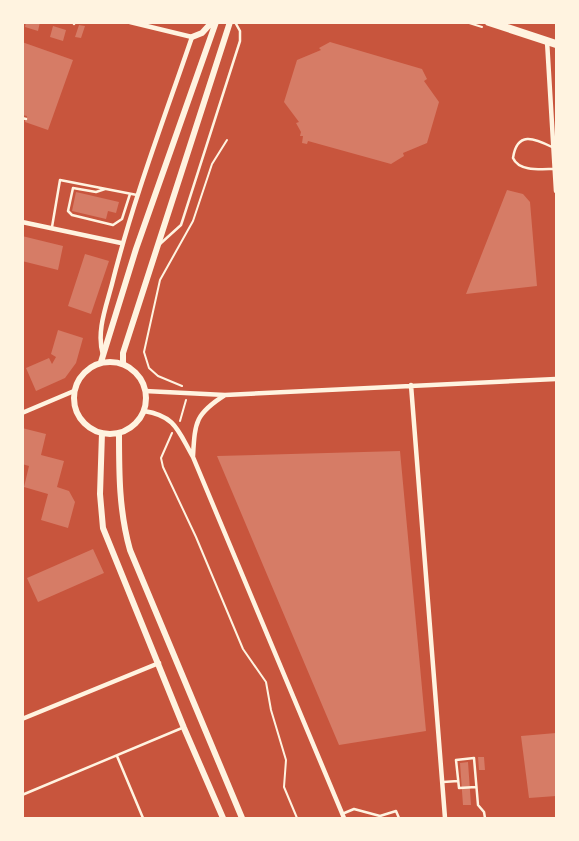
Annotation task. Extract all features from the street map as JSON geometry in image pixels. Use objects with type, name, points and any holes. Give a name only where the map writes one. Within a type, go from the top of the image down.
[{"type":"highway","points":[[489,22],[556,44]]},
{"type":"main road","points":[[192,37],[202,33],[214,22]]},
{"type":"main road","points":[[102,360],[136,249],[214,22]]},
{"type":"main road","points":[[123,364],[123,353],[230,22]]},
{"type":"main road","points":[[102,360],[123,364],[136,372],[145,391],[144,411],[131,427],[119,433],[102,433],[84,424],[75,408],[74,391],[87,369],[102,360]]},
{"type":"main road","points":[[102,433],[100,494],[103,528],[184,728],[224,818]]},
{"type":"main road","points":[[119,433],[119,491],[123,524],[130,550],[242,818]]},
{"type":"street","points":[[102,360],[100,345],[102,320],[121,243],[192,37],[130,22]]},
{"type":"street","points":[[547,40],[556,191]]},
{"type":"street","points":[[22,222],[121,243]]},
{"type":"street","points":[[145,391],[225,395],[556,379]]},
{"type":"street","points":[[411,385],[446,818]]},
{"type":"street","points":[[22,412],[74,391]]},
{"type":"street","points":[[193,457],[195,426],[207,406],[225,395]]},
{"type":"street","points":[[144,411],[161,413],[173,422],[193,457],[343,816]]},
{"type":"street","points":[[22,719],[158,663]]},
{"type":"lane","points":[[157,247],[181,225],[240,41],[240,31],[235,22]]},
{"type":"lane","points":[[554,147],[535,139],[527,138],[521,140],[517,145],[513,158],[515,163],[524,167],[555,170]]},
{"type":"lane","points":[[52,228],[60,180],[138,195]]},
{"type":"lane","points":[[105,188],[96,192],[73,188],[68,211],[72,215],[112,225],[122,219],[130,194]]},
{"type":"lane","points":[[22,795],[184,728]]},
{"type":"lane","points":[[117,756],[143,818]]},
{"type":"lane","points":[[476,787],[459,788],[456,760],[474,758],[478,805],[484,812],[485,818]]},
{"type":"lane","points":[[442,782],[458,781]]},
{"type":"lane","points":[[343,816],[354,809],[380,816],[396,811],[399,818]]},
{"type":"building","points":[[26,22],[40,22],[38,31],[25,27]]},
{"type":"building","points":[[79,25],[85,26],[81,38],[75,37]]},
{"type":"building","points":[[53,26],[66,30],[63,41],[50,37]]},
{"type":"building","points":[[22,42],[73,60],[48,130],[25,122],[27,116],[22,115]]},
{"type":"building","points":[[330,42],[422,69],[427,79],[424,81],[439,102],[427,143],[403,153],[404,156],[391,164],[308,141],[307,144],[302,143],[303,136],[300,136],[301,132],[296,123],[299,122],[284,102],[297,60],[321,50],[319,48]]},
{"type":"building","points":[[507,190],[523,194],[530,202],[537,286],[466,294]]},
{"type":"building","points":[[76,192],[119,202],[116,213],[108,211],[106,219],[72,211]]},
{"type":"building","points":[[22,236],[63,246],[58,270],[22,261]]},
{"type":"building","points":[[85,254],[109,261],[91,314],[68,306]]},
{"type":"building","points":[[58,330],[83,338],[76,363],[65,378],[36,391],[26,368],[49,358],[52,364],[56,357],[51,354]]},
{"type":"building","points":[[22,428],[46,434],[41,455],[64,461],[57,487],[69,491],[75,502],[68,528],[41,520],[48,494],[24,487],[29,466],[22,464]]},
{"type":"building","points":[[400,451],[426,731],[339,745],[217,456]]},
{"type":"building","points":[[93,549],[104,573],[38,602],[27,578]]},
{"type":"building","points":[[556,733],[556,796],[529,798],[521,736]]},
{"type":"building","points":[[478,757],[484,757],[485,770],[479,770]]},
{"type":"building","points":[[468,762],[471,805],[463,805],[460,763]]}]
